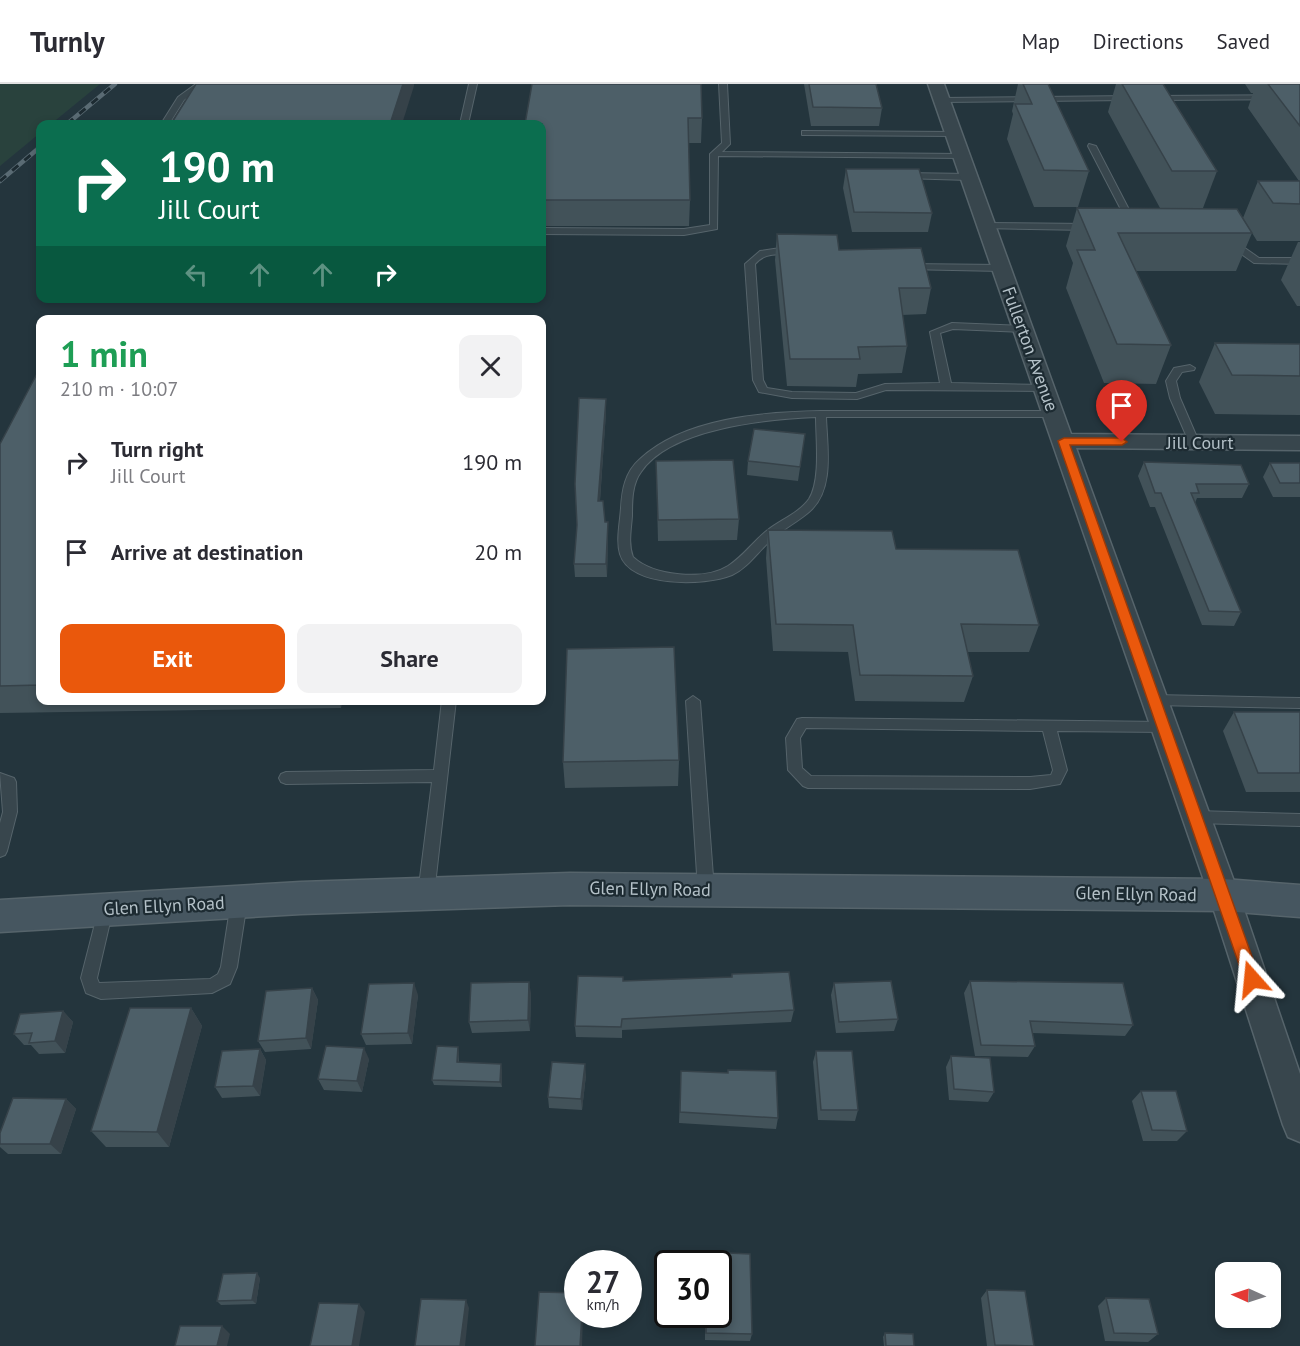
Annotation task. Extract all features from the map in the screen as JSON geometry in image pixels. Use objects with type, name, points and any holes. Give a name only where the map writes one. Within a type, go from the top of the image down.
[{"type":"street","name":"Fullerton Avenue","points":[[939,92],[1197,817],[1300,1125]]},
{"type":"street","name":"Jill Court","points":[[1064,441],[1300,443]]},
{"type":"street","name":"Glen Ellyn Road","points":[[0,915],[239,902],[570,889],[1224,895],[1300,901]]},
{"type":"lane","points":[[168,120],[181,99],[201,84]]},
{"type":"lane","points":[[465,120],[473,84]]},
{"type":"lane","points":[[714,154],[726,144],[723,84]]},
{"type":"lane","points":[[939,92],[1136,98]]},
{"type":"lane","points":[[1147,98],[1289,97],[1300,100]]},
{"type":"lane","points":[[805,133],[954,134]]},
{"type":"lane","points":[[1092,146],[1134,227]]},
{"type":"lane","points":[[714,154],[965,166]]},
{"type":"lane","points":[[546,231],[684,232],[714,227],[714,154]]},
{"type":"lane","points":[[898,176],[965,166]]},
{"type":"lane","points":[[985,226],[1100,227]]},
{"type":"lane","points":[[1123,227],[1145,227]]},
{"type":"lane","points":[[1218,233],[1257,261],[1300,261]]},
{"type":"lane","points":[[804,250],[769,250],[755,256],[750,264],[758,381],[763,390],[792,395],[856,396],[885,387],[1044,388]]},
{"type":"lane","points":[[894,267],[1001,268]]},
{"type":"lane","points":[[946,386],[935,332],[952,326],[1023,329]]},
{"type":"lane","points":[[1190,368],[1178,370],[1172,381],[1175,398],[1194,442]]},
{"type":"lane","points":[[821,414],[818,488],[813,500],[766,537],[740,564],[725,573],[700,578],[661,576],[644,570],[629,560],[625,549],[627,494],[636,471],[654,453],[694,431],[762,416],[821,414],[1053,414]]},
{"type":"lane","points":[[1155,700],[1300,704]]},
{"type":"lane","points":[[693,701],[706,890]]},
{"type":"lane","points":[[426,894],[448,705]]},
{"type":"lane","points":[[1049,726],[1060,770],[1055,780],[1030,783],[808,783],[795,770],[793,738],[802,723],[1165,726]]},
{"type":"lane","points":[[286,778],[440,776]]},
{"type":"lane","points":[[0,779],[9,782],[10,812],[0,851]]},
{"type":"lane","points":[[1197,817],[1300,819]]},
{"type":"lane","points":[[105,909],[88,978],[92,988],[101,992],[212,986],[224,979],[229,967],[239,902]]},
{"type":"green space","points":[[0,84],[100,84],[56,120],[36,120],[36,136],[0,166]]},
{"type":"building","points":[[196,84],[403,84],[391,120],[174,120]]},
{"type":"building","points":[[532,84],[701,84],[702,118],[688,118],[690,200],[546,200],[546,120],[526,120]]},
{"type":"building","points":[[809,84],[876,84],[882,108],[813,107]]},
{"type":"building","points":[[1023,84],[1048,84],[1089,171],[1044,170],[1015,104],[1032,104]]},
{"type":"building","points":[[1122,84],[1163,84],[1217,171],[1172,171]]},
{"type":"building","points":[[1268,84],[1300,84],[1300,126]]},
{"type":"building","points":[[846,169],[919,169],[932,213],[854,212]]},
{"type":"building","points":[[1258,181],[1300,181],[1300,204],[1273,203]]},
{"type":"building","points":[[1077,208],[1237,209],[1252,233],[1118,233],[1171,345],[1117,344],[1077,250],[1095,250]]},
{"type":"building","points":[[777,234],[837,235],[839,250],[921,248],[931,288],[899,288],[907,346],[858,347],[860,359],[790,359]]},
{"type":"building","points":[[1215,343],[1300,344],[1300,376],[1232,375]]},
{"type":"building","points":[[36,376],[36,685],[0,686],[0,444]]},
{"type":"building","points":[[579,398],[606,399],[598,501],[603,501],[605,522],[608,522],[606,564],[574,564],[577,525],[575,484]]},
{"type":"building","points":[[754,429],[805,434],[800,467],[748,461]]},
{"type":"building","points":[[733,460],[739,519],[658,520],[656,461]]},
{"type":"building","points":[[1144,462],[1241,465],[1249,484],[1196,484],[1199,493],[1191,493],[1241,612],[1209,611],[1161,493],[1155,493]]},
{"type":"building","points":[[1270,463],[1300,463],[1300,483],[1280,483]]},
{"type":"building","points":[[768,530],[892,531],[896,549],[1018,550],[1039,625],[961,624],[973,676],[860,675],[853,625],[776,624]]},
{"type":"building","points":[[674,647],[679,760],[563,762],[567,649]]},
{"type":"building","points":[[1234,712],[1300,712],[1300,773],[1258,773]]},
{"type":"building","points":[[789,972],[794,1010],[622,1019],[621,1027],[575,1026],[578,976],[623,977],[623,981],[732,977],[732,974]]},
{"type":"building","points":[[891,981],[898,1019],[839,1022],[834,983]]},
{"type":"building","points":[[970,981],[1123,983],[1133,1025],[1030,1021],[1035,1046],[981,1045]]},
{"type":"building","points":[[529,982],[528,1020],[469,1022],[471,983]]},
{"type":"building","points":[[414,983],[408,1033],[361,1034],[369,984]]},
{"type":"building","points":[[312,988],[306,1038],[258,1041],[266,991]]},
{"type":"building","points":[[130,1008],[191,1008],[157,1132],[91,1131]]},
{"type":"building","points":[[63,1011],[55,1041],[29,1043],[32,1033],[14,1034],[20,1014]]},
{"type":"building","points":[[326,1046],[364,1048],[357,1081],[318,1079]]},
{"type":"building","points":[[437,1046],[458,1047],[457,1062],[501,1064],[500,1082],[432,1080]]},
{"type":"building","points":[[260,1049],[253,1086],[215,1087],[222,1051]]},
{"type":"building","points":[[816,1051],[852,1051],[858,1110],[821,1110]]},
{"type":"building","points":[[951,1056],[990,1058],[994,1092],[954,1089]]},
{"type":"building","points":[[552,1062],[585,1064],[581,1099],[548,1097]]},
{"type":"building","points":[[728,1070],[776,1071],[778,1118],[680,1112],[681,1071],[728,1073]]},
{"type":"building","points":[[1141,1091],[1176,1091],[1187,1131],[1152,1130]]},
{"type":"building","points":[[13,1098],[66,1099],[50,1144],[0,1144],[0,1133]]},
{"type":"building","points":[[732,1253],[750,1254],[752,1334],[706,1333],[706,1328],[732,1328]]},
{"type":"building","points":[[257,1273],[252,1300],[217,1301],[223,1274]]},
{"type":"building","points":[[987,1290],[1025,1291],[1034,1346],[995,1345]]},
{"type":"building","points":[[539,1292],[564,1293],[564,1328],[581,1328],[580,1346],[535,1346]]},
{"type":"building","points":[[1106,1298],[1149,1299],[1158,1334],[1114,1333]]},
{"type":"building","points":[[421,1299],[466,1300],[460,1346],[415,1346]]},
{"type":"building","points":[[319,1303],[359,1304],[352,1346],[310,1346]]},
{"type":"building","points":[[180,1326],[222,1326],[217,1346],[175,1346]]},
{"type":"building","points":[[885,1333],[913,1334],[914,1346],[886,1346]]},
{"type":"railway","points":[[72,120],[115,84]]},
{"type":"railway","points":[[0,181],[36,150]]},
{"type":"route","points":[[1122,442],[1064,441],[1252,979]]}]
